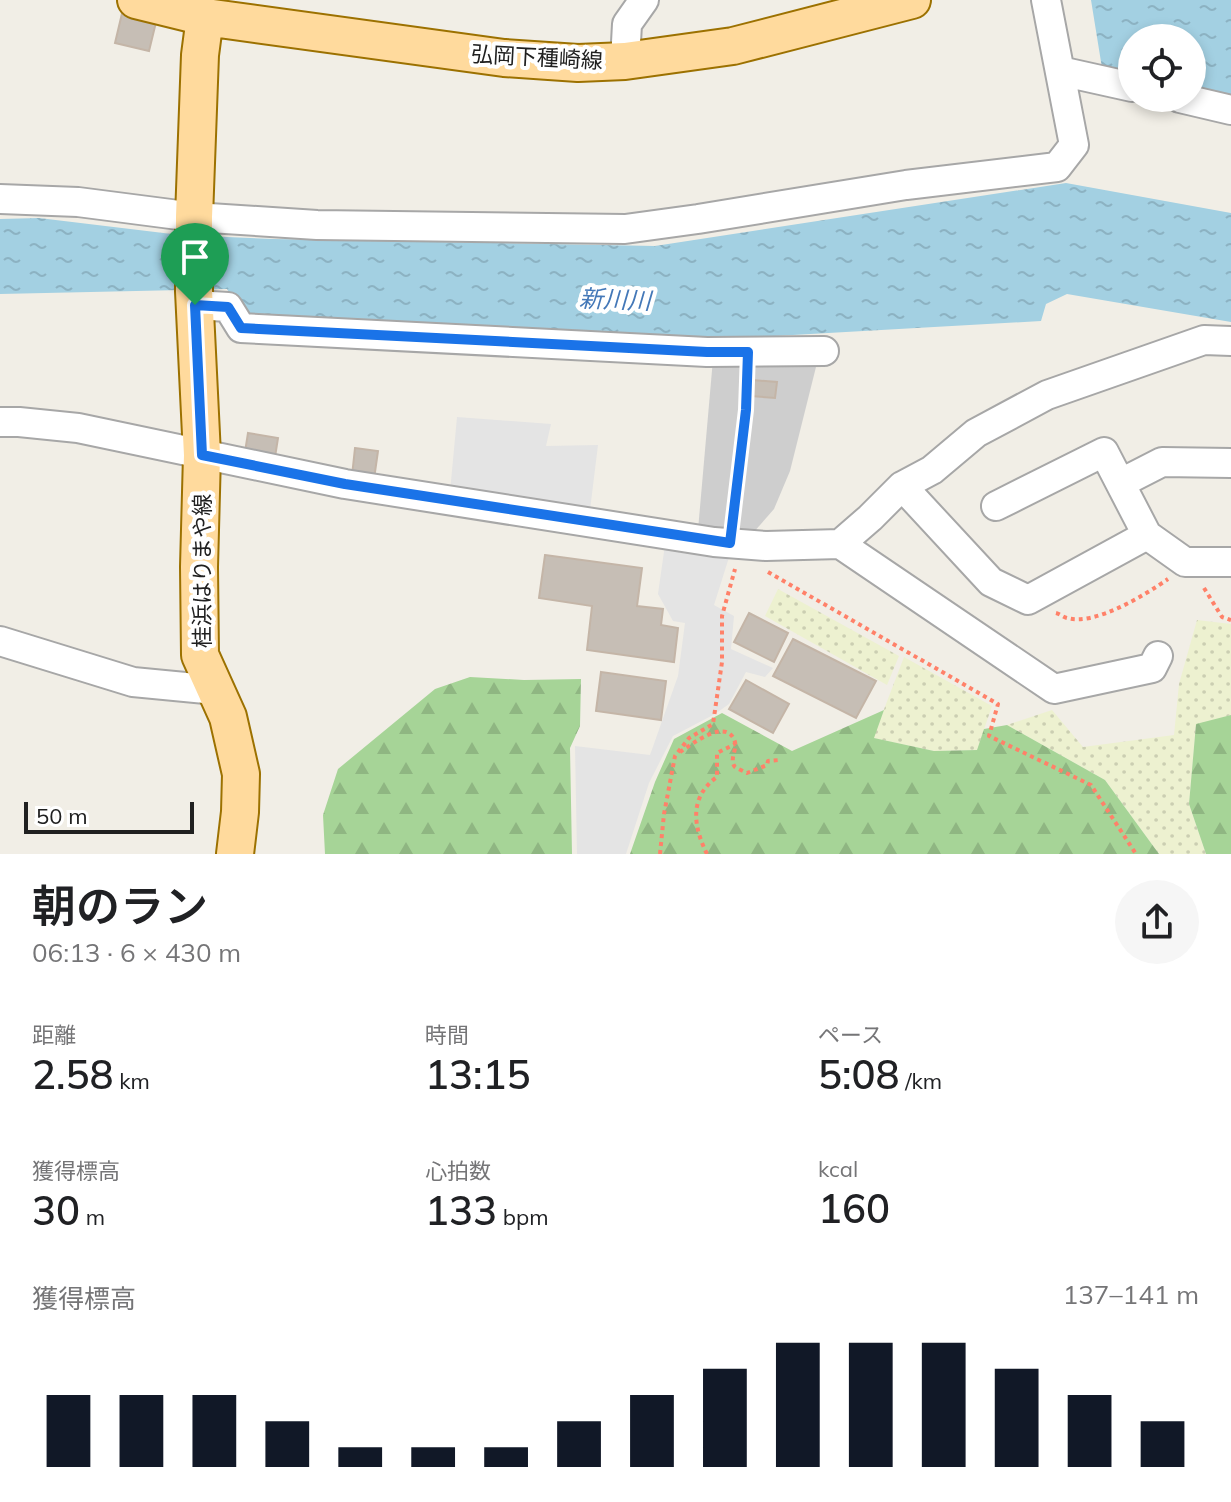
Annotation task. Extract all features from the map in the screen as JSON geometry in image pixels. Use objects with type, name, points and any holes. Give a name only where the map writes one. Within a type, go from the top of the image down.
[{"type":"main road","points":[[136,0],[205,17]]},
{"type":"main road","name":"弘岡下種崎線","points":[[205,17],[504,58],[578,63],[625,61],[733,46],[912,0]]},
{"type":"main road","name":"桂浜はりまや線","points":[[205,17],[200,55],[194,223],[202,455],[200,655],[228,717],[241,774],[235,854]]},
{"type":"street","points":[[625,61],[627,24],[644,0]]},
{"type":"street","points":[[0,199],[78,202],[194,223],[625,229],[906,185],[1057,167],[1074,145],[1046,0]]},
{"type":"street","points":[[1060,71],[1118,84]]},
{"type":"street","points":[[1206,104],[1231,110]]},
{"type":"street","points":[[195,298],[228,307],[241,328],[707,352],[824,351]]},
{"type":"street","points":[[840,544],[902,486],[932,470],[976,433],[1047,395],[1204,340],[1231,341]]},
{"type":"street","points":[[0,422],[78,428],[345,484],[736,544],[840,544],[1054,689],[1152,668],[1158,656]]},
{"type":"street","points":[[996,506],[1104,452],[1147,535],[1185,562],[1231,562]]},
{"type":"street","points":[[1121,483],[1162,462],[1231,463]]},
{"type":"street","points":[[902,486],[991,582],[1028,600],[1147,535]]},
{"type":"street","points":[[0,641],[133,682],[216,690]]},
{"type":"path","points":[[660,854],[675,756],[689,738],[713,724],[722,662],[722,616],[736,544],[748,352]]},
{"type":"path","points":[[736,544],[745,559],[998,704],[989,736],[1091,785],[1136,854]]},
{"type":"path","points":[[1028,600],[1069,619],[1103,615],[1166,580],[1185,562],[1222,617],[1231,620]]},
{"type":"path","points":[[675,756],[713,732],[723,732],[732,737],[735,744],[733,762],[736,768],[747,773],[767,765],[768,761],[779,760]]},
{"type":"path","points":[[707,854],[701,843],[696,805],[705,788],[717,777],[717,753],[735,744]]},
{"type":"shaded area","points":[[713,359],[818,359],[790,471],[774,509],[753,533],[698,530]]},
{"type":"shaded area","points":[[457,417],[551,424],[546,446],[598,445],[590,510],[450,492]]},
{"type":"shaded area","points":[[665,545],[731,551],[714,605],[734,616],[731,649],[773,668],[765,677],[746,672],[729,704],[673,736],[649,783],[626,854],[577,854],[575,746],[650,755],[678,676],[685,623],[673,621],[658,594]]},
{"type":"green space","points":[[778,589],[899,656],[887,685],[765,616]]},
{"type":"green space","points":[[1197,620],[1231,624],[1231,715],[1196,725],[1189,804],[1206,854],[1159,854],[1105,780],[1007,725],[1052,710],[1083,747],[1174,735],[1179,684]]},
{"type":"green space","points":[[904,657],[992,706],[977,750],[934,751],[873,738]]},
{"type":"green space","points":[[470,677],[581,679],[580,726],[570,748],[572,854],[325,854],[323,815],[338,769],[435,689]]},
{"type":"green space","points":[[884,710],[874,738],[934,751],[977,750],[984,729],[1007,725],[1105,780],[1159,854],[630,854],[674,739],[722,713],[792,751]]},
{"type":"green space","points":[[1231,715],[1231,854],[1206,854],[1189,804],[1196,724]]},
{"type":"water","points":[[1091,0],[1231,0],[1231,97],[1206,91],[1206,24],[1118,24],[1118,71],[1102,68]]},
{"type":"water","name":"新川川","points":[[1066,183],[1231,213],[1231,322],[1067,294],[1046,304],[1041,321],[667,342],[244,318],[227,289],[0,294],[0,219],[39,218],[180,235],[273,239],[655,246]]},
{"type":"building","points":[[124,5],[158,14],[149,51],[115,43]]},
{"type":"building","points":[[752,380],[777,382],[775,398],[751,396]]},
{"type":"building","points":[[248,433],[278,438],[275,457],[245,452]]},
{"type":"building","points":[[355,448],[378,451],[374,479],[352,476]]},
{"type":"building","points":[[545,555],[642,568],[637,606],[663,609],[661,625],[678,628],[674,662],[587,650],[592,606],[539,598]]},
{"type":"building","points":[[749,613],[788,633],[774,662],[734,642]]},
{"type":"building","points":[[793,639],[876,681],[856,718],[773,676]]},
{"type":"building","points":[[601,672],[666,681],[661,720],[596,711]]},
{"type":"building","points":[[746,680],[789,704],[773,733],[729,709]]},
{"type":"route","points":[[195,305],[228,307],[241,328],[748,352],[746,410],[730,543],[345,484],[202,455],[195,305]]}]
